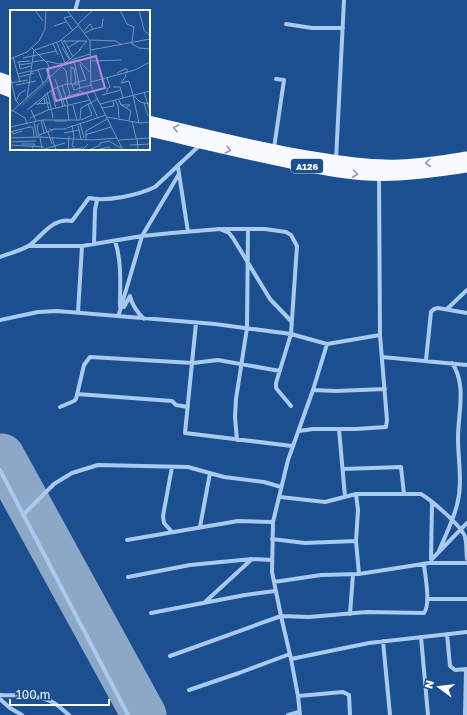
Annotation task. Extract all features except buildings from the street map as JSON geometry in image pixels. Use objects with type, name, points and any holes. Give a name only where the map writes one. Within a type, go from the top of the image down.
[{"type":"highway","points":[[0,78],[10,82]]},
{"type":"highway","points":[[0,88],[10,92]]},
{"type":"highway","name":"A126","points":[[150,121],[273,150],[336,161],[373,165],[401,165],[467,157]]},
{"type":"highway","name":"A126","points":[[150,130],[202,144],[300,165],[346,173],[379,175],[421,173],[467,167]]},
{"type":"street","points":[[75,10],[78,0]]},
{"type":"street","points":[[336,161],[344,0]]},
{"type":"street","points":[[286,24],[312,28],[343,28]]},
{"type":"street","points":[[273,150],[284,80],[276,79]]},
{"type":"street","points":[[0,257],[29,246],[54,224],[62,220],[72,220],[89,198],[97,200],[128,196],[155,187],[202,144]]},
{"type":"street","points":[[178,167],[188,232]]},
{"type":"street","points":[[119,316],[142,236],[179,174]]},
{"type":"street","points":[[299,431],[313,429],[386,427],[387,420],[380,335],[379,175]]},
{"type":"street","points":[[94,244],[95,210],[97,200]]},
{"type":"street","points":[[29,246],[82,246],[142,236],[220,229],[265,229],[286,232],[291,235],[296,246],[291,334],[276,388],[291,406]]},
{"type":"street","points":[[220,229],[229,233],[270,299],[291,321]]},
{"type":"street","points":[[237,440],[235,416],[246,328],[248,229]]},
{"type":"street","points":[[115,240],[119,252],[120,264],[119,316]]},
{"type":"street","points":[[78,313],[82,246]]},
{"type":"street","points":[[446,309],[467,290]]},
{"type":"street","points":[[119,316],[130,296],[132,303],[144,319]]},
{"type":"street","points":[[426,360],[432,312],[434,309],[438,308],[467,313]]},
{"type":"street","points":[[0,320],[38,312],[57,311],[196,322],[246,328],[291,334],[327,344],[380,335]]},
{"type":"street","points":[[196,322],[185,434],[292,446]]},
{"type":"street","points":[[288,715],[299,713],[298,696],[275,591],[272,560],[273,522],[292,446],[299,431],[327,344]]},
{"type":"street","points":[[60,406],[76,399],[84,365],[90,357],[193,363],[218,360],[280,371]]},
{"type":"street","points":[[382,357],[452,362],[467,365]]},
{"type":"street","points":[[439,551],[457,506],[461,486],[458,437],[461,411],[460,392],[457,371],[452,362]]},
{"type":"street","points":[[313,390],[336,392],[384,389]]},
{"type":"street","points":[[77,394],[172,401],[176,405],[188,407]]},
{"type":"street","points":[[340,429],[345,496]]},
{"type":"street","points":[[23,514],[54,484],[72,473],[98,465],[188,468],[224,477],[264,482],[281,487]]},
{"type":"street","points":[[172,467],[163,516],[164,523],[172,532]]},
{"type":"street","points":[[343,469],[401,467],[404,494]]},
{"type":"street","points":[[0,470],[128,715]]},
{"type":"street","points":[[200,527],[210,473]]},
{"type":"street","points":[[280,497],[325,502],[356,494],[420,494],[431,501],[452,520],[465,536],[467,560]]},
{"type":"street","points":[[356,494],[358,510],[356,541],[359,574]]},
{"type":"street","points":[[170,656],[281,616],[291,618],[367,612],[424,614],[427,607],[431,501]]},
{"type":"street","points":[[127,540],[238,520],[273,522]]},
{"type":"street","points":[[428,562],[467,523]]},
{"type":"street","points":[[272,539],[305,542],[356,541]]},
{"type":"street","points":[[128,577],[190,565],[252,559],[272,560]]},
{"type":"street","points":[[204,602],[252,559]]},
{"type":"street","points":[[274,582],[321,575],[359,574],[428,562],[467,563]]},
{"type":"street","points":[[350,614],[353,574]]},
{"type":"street","points":[[151,613],[204,602],[275,591]]},
{"type":"street","points":[[427,599],[467,599]]},
{"type":"street","points":[[189,690],[290,656],[383,642],[467,632]]},
{"type":"street","points":[[447,634],[450,666],[455,670],[467,669],[466,715]]},
{"type":"street","points":[[421,637],[428,715]]},
{"type":"street","points":[[383,642],[390,715]]},
{"type":"street","points":[[298,696],[343,692],[347,693],[350,715]]},
{"type":"street","points":[[0,695],[39,698],[46,700],[54,703],[69,715]]},
{"type":"street","points":[[0,699],[10,708],[22,715]]},
{"type":"runway","points":[[2,456],[144,715]]}]
